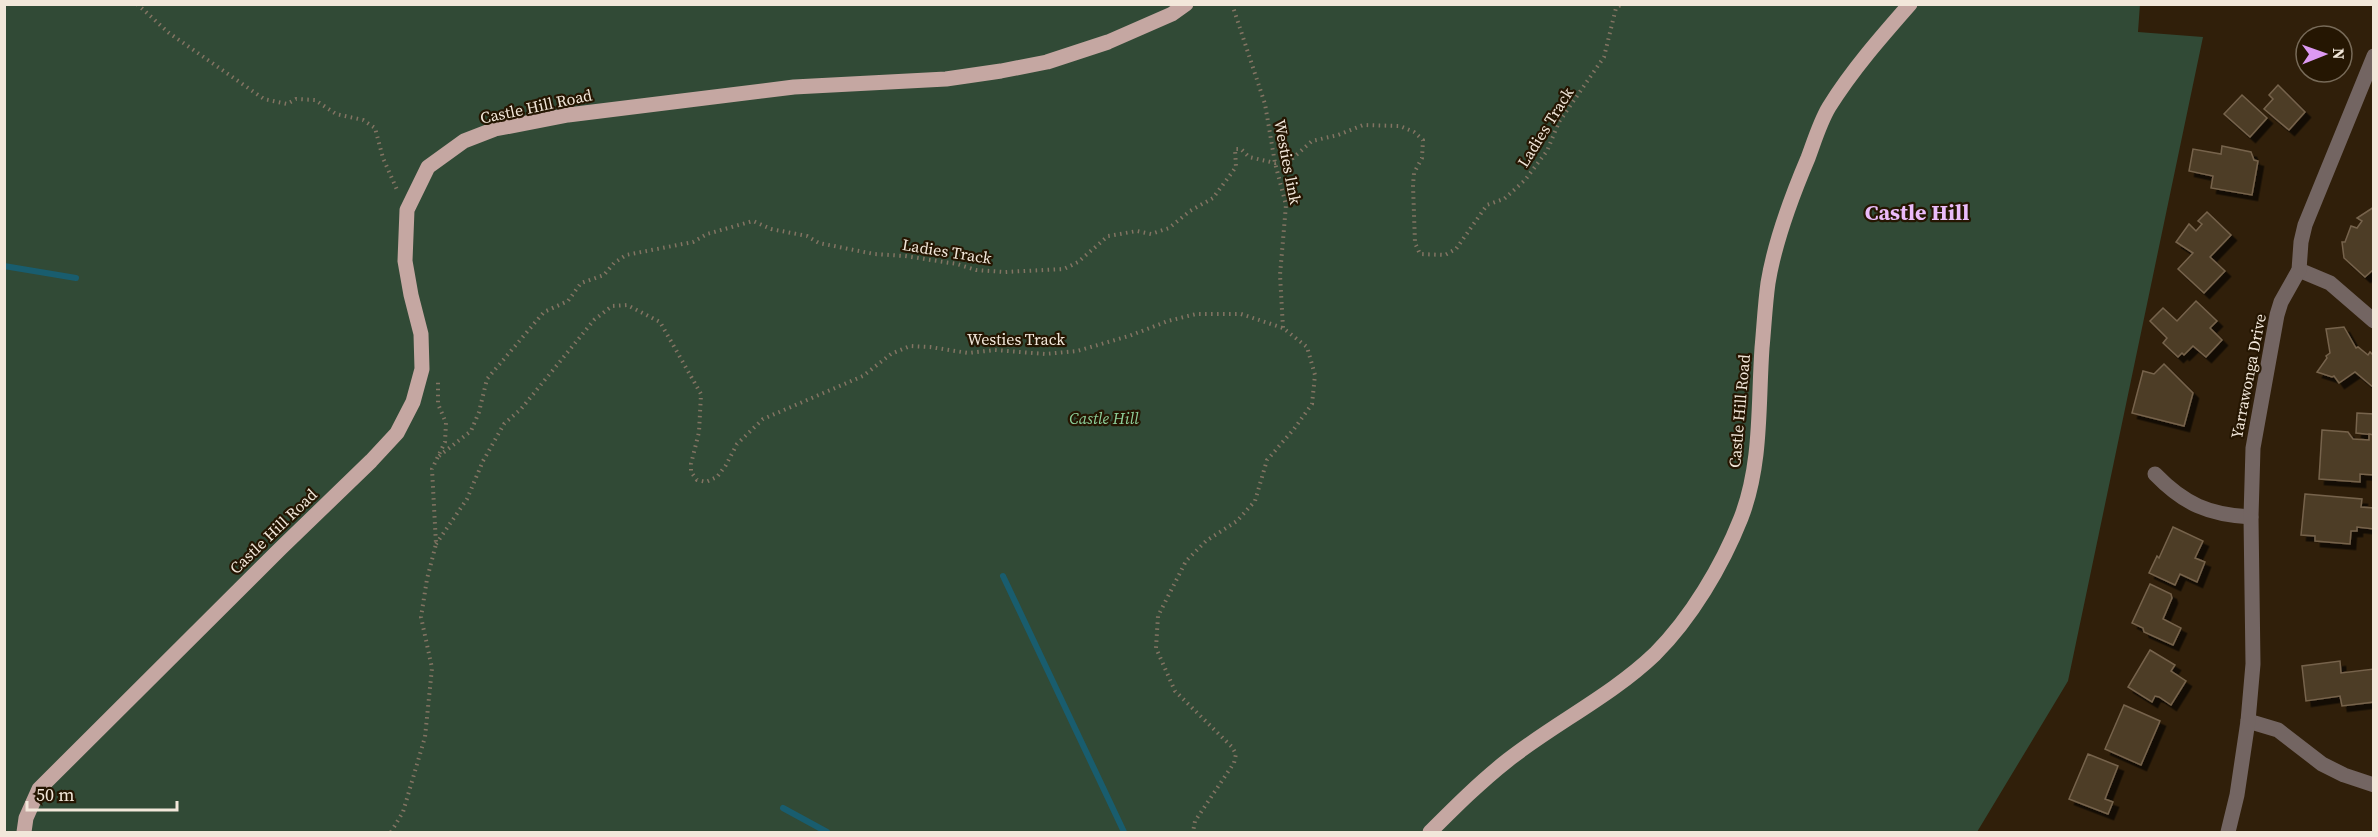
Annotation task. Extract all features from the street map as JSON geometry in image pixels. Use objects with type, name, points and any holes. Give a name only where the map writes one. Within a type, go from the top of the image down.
[{"type":"main road","name":"Castle Hill Road","points":[[24,832],[26,818],[39,789],[397,433],[413,402],[422,369],[421,334],[405,261],[407,210],[428,167],[464,141],[495,129],[568,115],[783,88],[858,82],[946,79],[1001,71],[1047,62],[1108,42],[1172,14],[1186,4]]},
{"type":"main road","name":"Castle Hill Road","points":[[1430,832],[1460,801],[1508,760],[1612,690],[1655,653],[1682,620],[1715,571],[1741,517],[1752,476],[1758,442],[1768,283],[1793,193],[1828,109],[1874,44],[1910,4]]},
{"type":"street","name":"Yarrawonga Drive","points":[[2228,832],[2237,795],[2248,721],[2253,664],[2251,517],[2253,448],[2277,315],[2281,302],[2299,270],[2305,225],[2373,56]]},
{"type":"street","points":[[2299,270],[2330,283],[2373,321]]},
{"type":"street","points":[[2155,474],[2173,493],[2196,507],[2231,516],[2251,517]]},
{"type":"street","points":[[2248,721],[2278,730],[2322,764],[2373,785]]},
{"type":"path","points":[[137,4],[170,33],[264,99],[287,104],[296,99],[315,100],[336,114],[363,120],[375,128],[383,158],[407,210]]},
{"type":"path","name":"Westies link","points":[[1232,4],[1265,104],[1275,163],[1286,205],[1280,275],[1283,328]]},
{"type":"path","name":"Ladies Track","points":[[439,456],[471,430],[487,379],[544,312],[568,301],[581,283],[604,275],[614,263],[626,255],[693,242],[707,234],[753,221],[771,229],[807,236],[819,243],[874,254],[905,255],[957,264],[976,270],[1034,272],[1064,269],[1078,262],[1108,236],[1137,231],[1151,234],[1169,228],[1190,211],[1213,198],[1236,167],[1235,149],[1241,149],[1249,157],[1275,163],[1293,158],[1312,141],[1338,135],[1363,125],[1400,126],[1414,132],[1423,140],[1422,158],[1414,173],[1415,243],[1420,254],[1445,255],[1456,249],[1487,206],[1504,199],[1525,180],[1547,151],[1559,122],[1604,57],[1616,8],[1622,4]]},
{"type":"path","name":"Westies Track","points":[[436,544],[467,499],[483,461],[504,424],[521,409],[594,320],[612,306],[627,305],[660,322],[693,378],[701,394],[701,409],[692,472],[697,480],[706,482],[717,477],[737,444],[763,419],[863,376],[891,354],[910,346],[930,346],[968,353],[995,350],[1045,354],[1077,351],[1196,314],[1241,314],[1283,328],[1307,347],[1315,375],[1312,404],[1267,460],[1255,501],[1237,522],[1206,541],[1186,561],[1158,616],[1156,648],[1175,691],[1232,747],[1236,754],[1234,763],[1195,821],[1193,832]]},
{"type":"path","points":[[391,832],[403,812],[425,737],[432,668],[422,617],[427,579],[436,544],[432,469],[444,442],[446,423],[438,404],[438,380]]},
{"type":"green space","name":"Castle Hill","points":[[2140,4],[2138,32],[2203,37],[2068,681],[1977,832],[5,832],[5,5]]},
{"type":"building","points":[[2278,85],[2305,112],[2289,130],[2264,109],[2273,99],[2269,95]]},
{"type":"building","points":[[2242,95],[2267,118],[2250,137],[2224,114]]},
{"type":"building","points":[[2222,146],[2251,152],[2254,160],[2258,161],[2252,195],[2211,188],[2213,176],[2189,171],[2193,149],[2221,154]]},
{"type":"building","points":[[2374,207],[2374,269],[2365,277],[2344,258],[2342,242],[2345,242],[2351,226],[2357,228],[2362,221],[2357,218]]},
{"type":"building","points":[[2207,212],[2231,235],[2210,257],[2225,271],[2204,293],[2178,269],[2193,253],[2176,242],[2189,224],[2196,231],[2202,224],[2198,221]]},
{"type":"building","points":[[2196,301],[2217,321],[2210,328],[2222,340],[2206,357],[2193,346],[2184,355],[2182,353],[2178,357],[2163,343],[2167,338],[2150,321],[2163,308],[2177,321]]},
{"type":"building","points":[[2344,327],[2356,348],[2358,347],[2368,355],[2370,352],[2374,356],[2374,388],[2355,372],[2339,383],[2334,376],[2317,372],[2330,353],[2326,329]]},
{"type":"building","points":[[2164,364],[2193,393],[2184,426],[2132,413],[2143,371],[2154,374]]},
{"type":"building","points":[[2357,413],[2374,414],[2374,435],[2356,433]]},
{"type":"building","points":[[2322,430],[2348,432],[2353,439],[2369,440],[2369,434],[2374,435],[2374,475],[2360,474],[2360,482],[2319,479]]},
{"type":"building","points":[[2305,494],[2362,499],[2361,507],[2374,508],[2374,529],[2357,527],[2357,531],[2351,531],[2350,544],[2315,541],[2315,536],[2301,535]]},
{"type":"building","points":[[2173,527],[2203,541],[2195,558],[2205,562],[2197,582],[2180,574],[2175,585],[2149,573],[2157,556],[2159,558]]},
{"type":"building","points":[[2150,584],[2171,594],[2172,598],[2163,619],[2181,628],[2173,645],[2144,632],[2143,628],[2132,623]]},
{"type":"building","points":[[2150,650],[2175,665],[2171,671],[2186,681],[2171,705],[2155,696],[2152,702],[2128,687]]},
{"type":"building","points":[[2340,661],[2341,673],[2374,669],[2374,702],[2342,706],[2340,696],[2306,701],[2302,666]]},
{"type":"building","points":[[2124,705],[2160,721],[2141,765],[2105,749]]},
{"type":"building","points":[[2088,754],[2118,766],[2105,799],[2113,802],[2108,814],[2069,799]]},
{"type":"waterway","points":[[4,266],[76,278]]},
{"type":"waterway","points":[[1003,576],[1124,832]]},
{"type":"waterway","points":[[783,808],[827,832]]},
{"type":"district","name":"Castle Hill","points":[[1917,212]]}]
